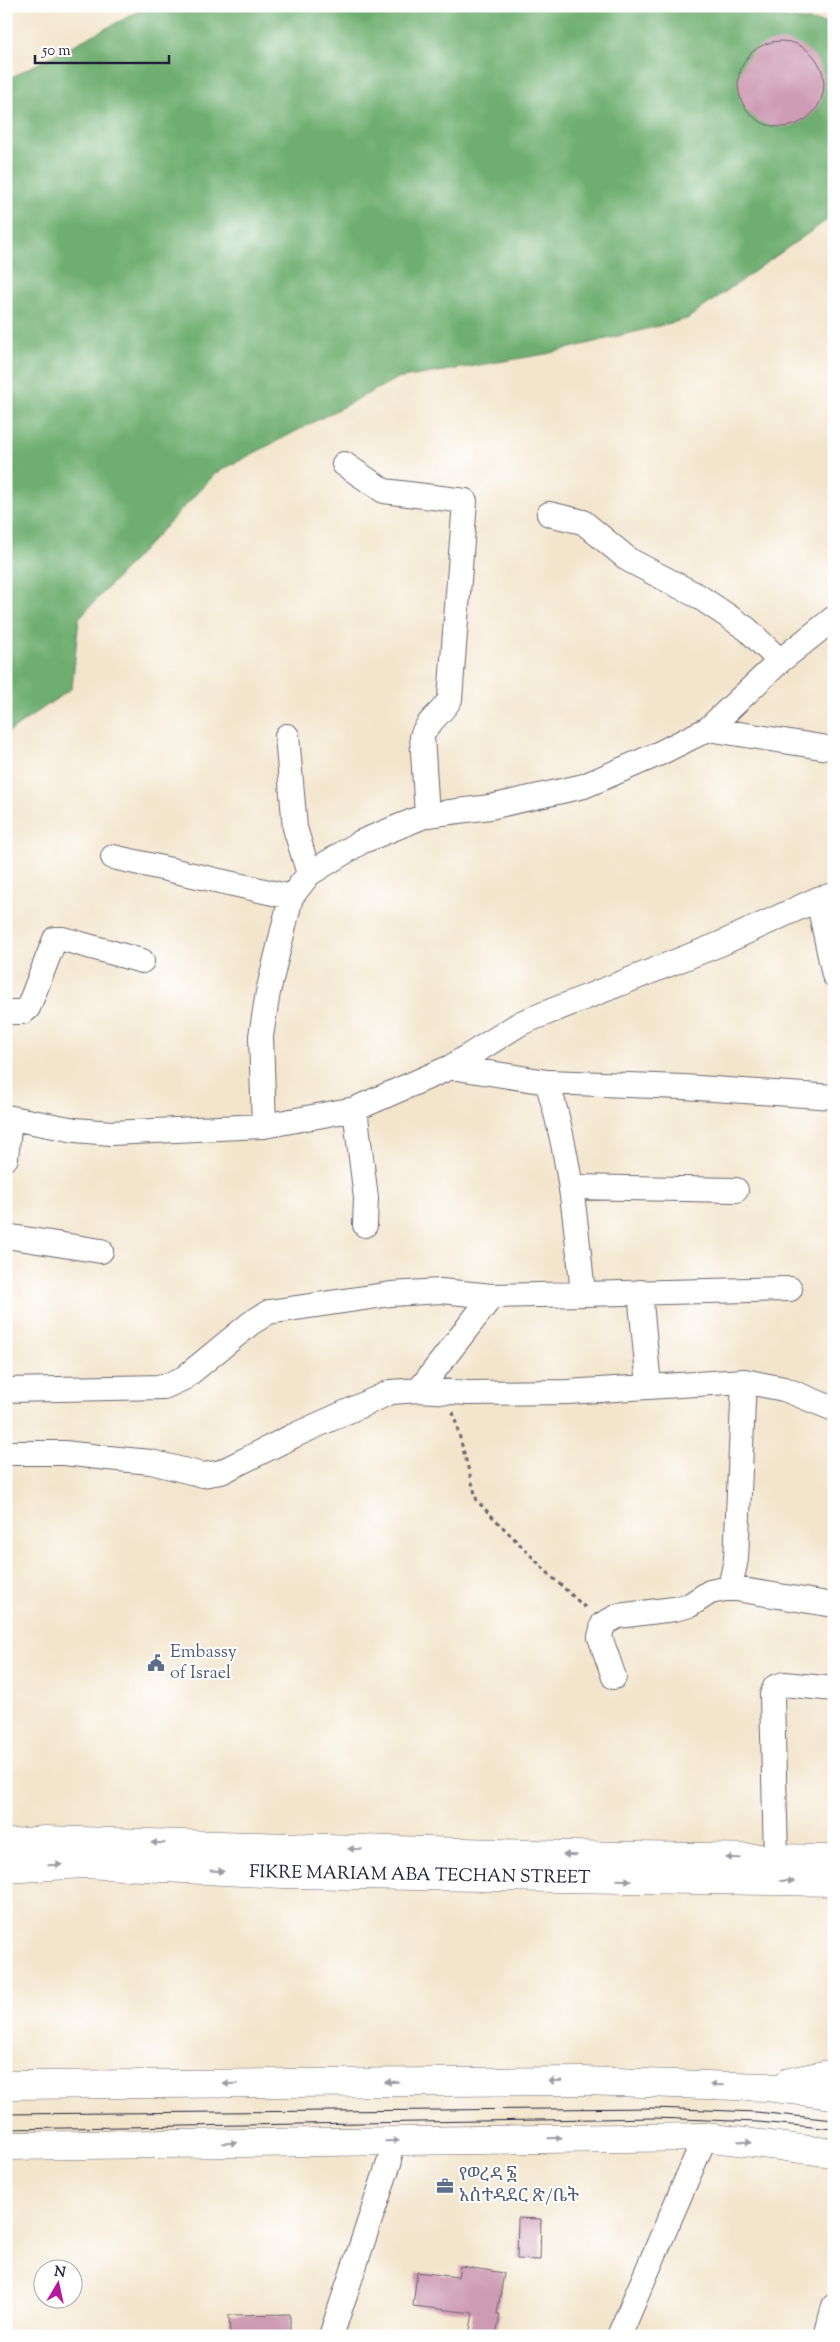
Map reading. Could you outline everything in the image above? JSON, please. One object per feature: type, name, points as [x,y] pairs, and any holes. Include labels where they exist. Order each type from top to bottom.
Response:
[{"type":"main road","name":"FIKRE MARIAM ABA TECHAN STREET","points":[[6,1844],[45,1840],[385,1863],[834,1882]]},
{"type":"main road","name":"FIKRE MARIAM ABA TECHAN STREET","points":[[6,1869],[83,1864],[283,1874],[385,1863],[776,1858],[834,1859]]},
{"type":"main road","points":[[766,2086],[834,2073]]},
{"type":"main road","points":[[6,2085],[583,2081],[766,2086],[834,2095]]},
{"type":"main road","points":[[6,2146],[692,2137],[834,2153]]},
{"type":"main road","points":[[6,2164],[390,2160],[628,2155],[651,2151],[692,2137]]},
{"type":"street","points":[[344,464],[384,491],[465,501],[450,699],[444,710],[425,727],[422,736],[427,814]]},
{"type":"street","points":[[550,514],[583,522],[629,560],[698,596],[747,629],[780,661]]},
{"type":"street","points":[[264,1126],[261,1036],[280,938],[291,897],[309,874],[361,842],[427,814],[490,807],[584,786],[708,729],[780,661],[834,618]]},
{"type":"street","points":[[708,729],[834,748]]},
{"type":"street","points":[[287,736],[295,828],[309,874]]},
{"type":"street","points":[[114,857],[291,897]]},
{"type":"street","points":[[6,1158],[8,1117],[75,1130],[110,1132],[264,1126],[356,1109],[451,1067],[521,1023],[720,944],[826,897],[834,975]]},
{"type":"street","points":[[6,1012],[23,1012],[28,1008],[55,939],[64,939],[142,961]]},
{"type":"street","points":[[451,1067],[547,1082],[683,1087],[834,1097]]},
{"type":"street","points":[[547,1082],[556,1108],[572,1187],[583,1294]]},
{"type":"street","points":[[356,1109],[366,1198],[365,1225]]},
{"type":"street","points":[[572,1187],[736,1190]]},
{"type":"street","points":[[6,1236],[101,1251]]},
{"type":"street","points":[[6,1390],[164,1387],[184,1378],[251,1323],[269,1312],[391,1294],[441,1291],[492,1296],[790,1289]]},
{"type":"street","points":[[640,1292],[649,1386]]},
{"type":"street","points":[[419,1390],[492,1296]]},
{"type":"street","points":[[730,1588],[736,1559],[744,1381]]},
{"type":"street","points":[[6,1453],[64,1453],[150,1462],[203,1475],[212,1474],[221,1472],[293,1436],[391,1392],[419,1390],[448,1392],[567,1392],[744,1381],[784,1389],[834,1409]]},
{"type":"street","points":[[614,1677],[600,1637],[603,1624],[618,1616],[674,1609],[690,1605],[710,1592],[730,1588],[834,1605]]},
{"type":"street","points":[[776,1858],[772,1695],[775,1687],[784,1684],[834,1689]]},
{"type":"street","points":[[619,2336],[692,2137]]},
{"type":"street","points":[[331,2336],[390,2160]]},
{"type":"street","points":[[826,2336],[834,2306]]},
{"type":"path","points":[[448,1392],[476,1501],[553,1578],[603,1624]]},
{"type":"green space","points":[[149,6],[771,6],[772,16],[834,24],[834,215],[687,319],[546,354],[396,379],[216,473],[79,618],[72,688],[6,734],[6,80]]},
{"type":"building","points":[[781,41],[797,44],[805,48],[817,60],[821,68],[824,84],[821,100],[817,108],[805,120],[797,124],[781,127],[765,124],[757,120],[745,108],[741,100],[738,84],[741,68],[745,60],[757,48],[765,44]]},
{"type":"building","points":[[518,2218],[541,2219],[540,2260],[517,2259]]},
{"type":"building","points":[[460,2266],[504,2273],[497,2314],[500,2314],[496,2336],[469,2336],[473,2313],[413,2306],[417,2272],[458,2277]]},
{"type":"building","points":[[290,2314],[290,2336],[230,2336],[229,2315]]},
{"type":"tram line","points":[[6,2114],[655,2108],[756,2112],[834,2120]]},
{"type":"tram line","points":[[6,2129],[656,2118],[758,2122],[834,2129]]},
{"type":"place","name":"Embassy of Israel","points":[[156,1663]]},
{"type":"place","name":"የወረዳ ፮ አስተዳደር ጽ/ቤት","points":[[445,2186]]}]
